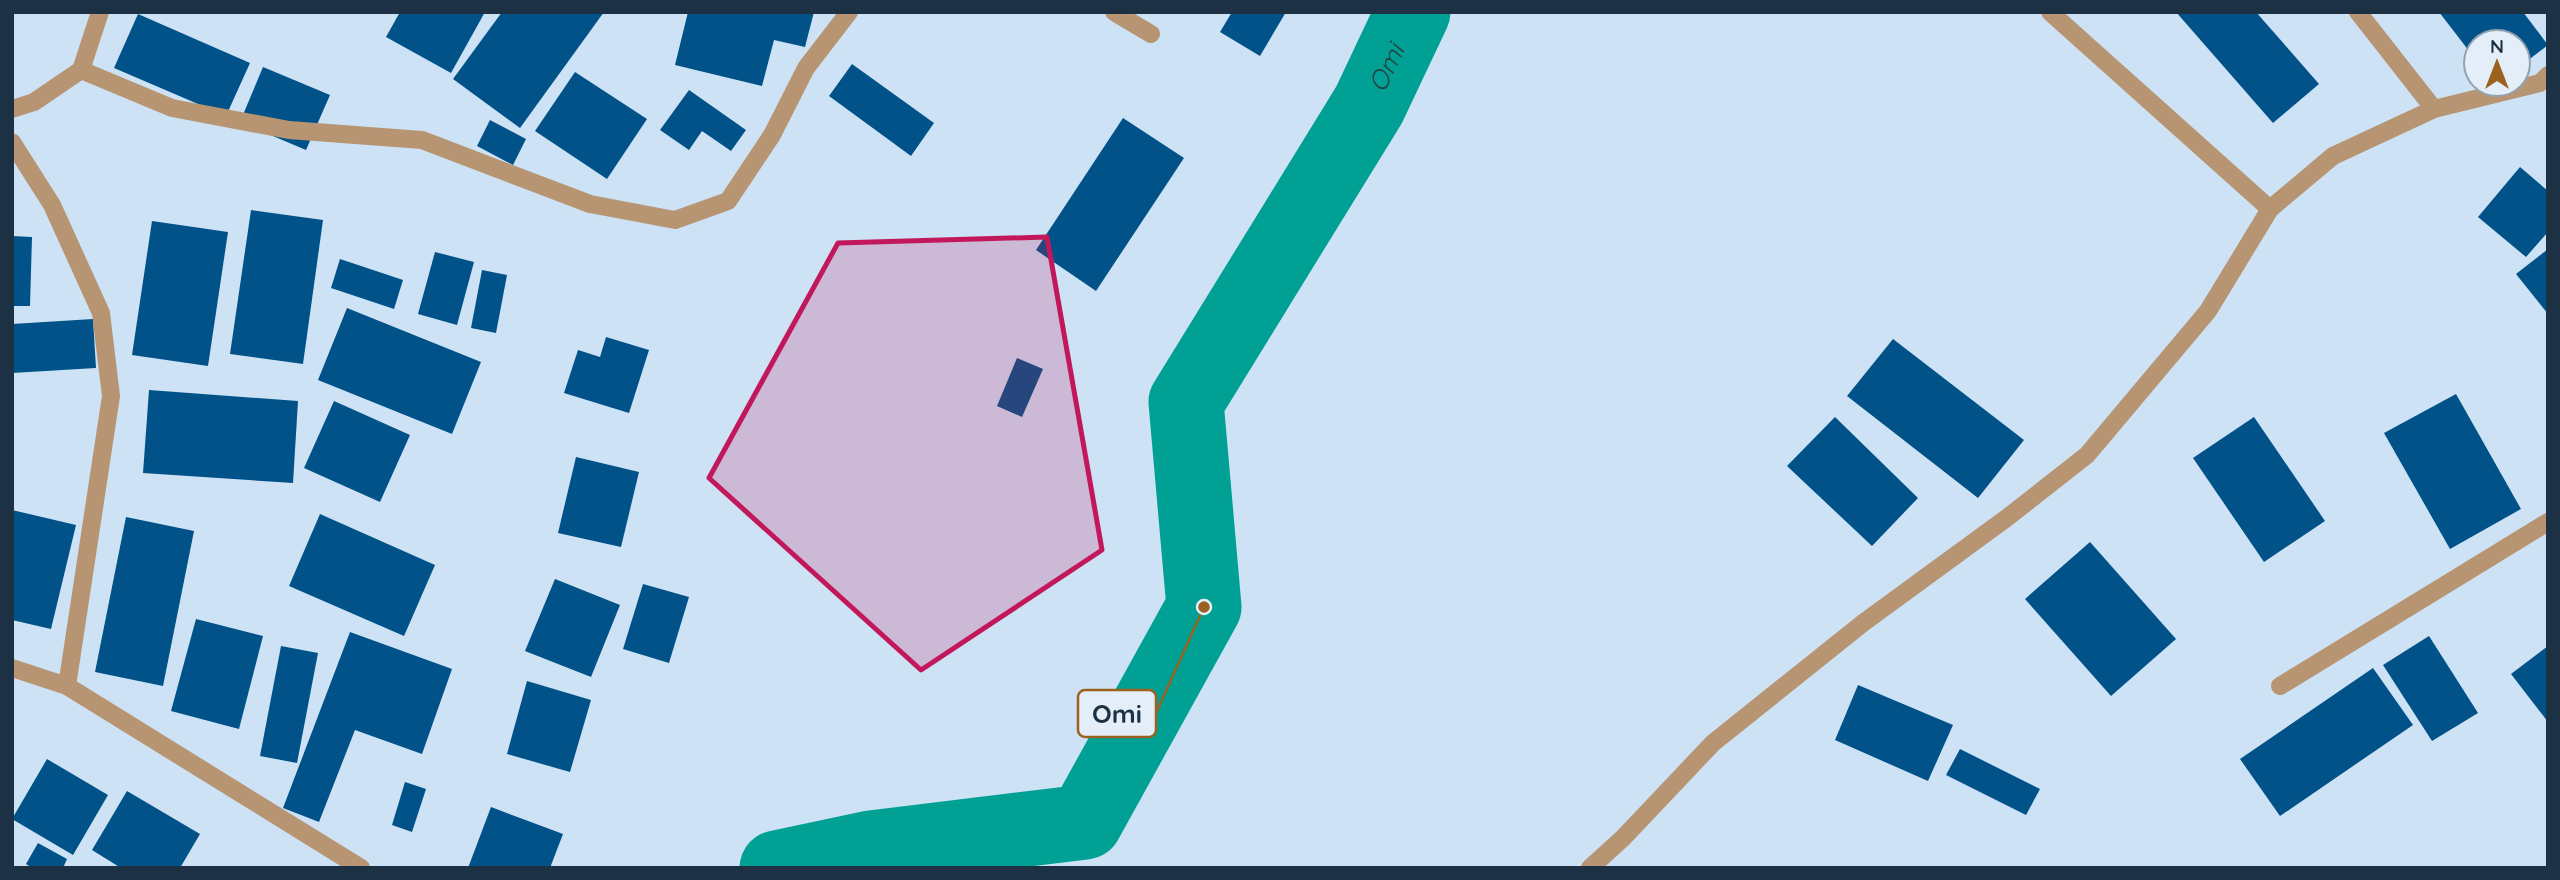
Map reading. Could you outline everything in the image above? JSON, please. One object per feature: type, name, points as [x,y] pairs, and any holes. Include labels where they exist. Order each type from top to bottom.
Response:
[{"type":"street","points":[[12,108],[34,102],[81,70],[100,12]]},
{"type":"street","points":[[81,70],[172,108],[289,130],[422,140],[590,204],[675,220],[728,201],[772,135],[806,68],[849,12]]},
{"type":"street","points":[[1114,12],[1152,34]]},
{"type":"street","points":[[2050,12],[2270,209]]},
{"type":"street","points":[[2358,12],[2434,109]]},
{"type":"street","points":[[1590,868],[1623,838],[1713,743],[1863,623],[2008,517],[2087,455],[2208,311],[2270,209],[2333,156],[2434,109],[2545,85]]},
{"type":"street","points":[[12,142],[52,205],[101,313],[111,396],[67,685]]},
{"type":"street","points":[[2280,686],[2548,522]]},
{"type":"street","points":[[12,668],[67,685],[361,868]]},
{"type":"highlighted area","points":[[1047,237],[1102,550],[921,670],[709,478],[838,243]]},
{"type":"building","points":[[400,12],[485,12],[451,73],[386,37]]},
{"type":"building","points":[[502,12],[604,12],[520,128],[453,79]]},
{"type":"building","points":[[688,12],[814,12],[805,47],[774,40],[762,86],[675,65]]},
{"type":"building","points":[[1232,12],[1286,12],[1260,56],[1220,32]]},
{"type":"building","points":[[2176,12],[2256,12],[2319,84],[2273,123]]},
{"type":"building","points":[[2439,12],[2523,12],[2548,45],[2532,57],[2532,28],[2462,28],[2462,42]]},
{"type":"building","points":[[138,14],[250,63],[226,116],[114,68]]},
{"type":"building","points":[[852,64],[934,123],[911,156],[829,96]]},
{"type":"building","points":[[263,67],[330,95],[306,150],[240,122]]},
{"type":"building","points":[[575,72],[647,119],[607,179],[535,131]]},
{"type":"building","points":[[689,90],[746,130],[731,151],[702,131],[689,150],[660,130]]},
{"type":"building","points":[[1123,118],[1184,158],[1096,291],[1036,250]]},
{"type":"building","points":[[490,120],[526,139],[513,165],[477,146]]},
{"type":"building","points":[[2520,167],[2548,191],[2548,232],[2526,257],[2478,217]]},
{"type":"building","points":[[251,210],[323,220],[303,364],[230,354]]},
{"type":"building","points":[[152,221],[228,232],[208,366],[132,355]]},
{"type":"building","points":[[12,236],[32,237],[30,306],[12,306]]},
{"type":"building","points":[[2548,249],[2548,314],[2516,274]]},
{"type":"building","points":[[435,252],[474,262],[457,325],[418,314]]},
{"type":"building","points":[[340,259],[403,280],[394,309],[331,288]]},
{"type":"building","points":[[482,270],[507,275],[496,333],[471,328]]},
{"type":"building","points":[[347,308],[481,362],[452,434],[318,380]]},
{"type":"building","points":[[93,319],[96,368],[12,373],[12,324]]},
{"type":"building","points":[[606,337],[649,350],[629,413],[564,393],[578,350],[600,357]]},
{"type":"building","points":[[1893,339],[2024,440],[1978,498],[1847,396]]},
{"type":"building","points":[[1017,358],[1043,369],[1022,417],[997,406]]},
{"type":"building","points":[[149,390],[298,401],[293,483],[143,473]]},
{"type":"building","points":[[2456,394],[2521,509],[2450,549],[2384,433]]},
{"type":"building","points":[[334,401],[410,435],[380,502],[304,468]]},
{"type":"building","points":[[1835,417],[1918,498],[1872,546],[1787,466]]},
{"type":"building","points":[[2254,417],[2325,521],[2264,562],[2193,458]]},
{"type":"building","points":[[576,457],[639,472],[621,547],[558,533]]},
{"type":"building","points":[[12,510],[76,525],[51,629],[12,620]]},
{"type":"building","points":[[320,514],[435,565],[404,636],[289,586]]},
{"type":"building","points":[[126,517],[194,531],[163,686],[95,672]]},
{"type":"building","points":[[2090,542],[2176,639],[2111,696],[2025,599]]},
{"type":"building","points":[[555,579],[620,605],[591,677],[525,651]]},
{"type":"building","points":[[643,584],[689,597],[669,663],[623,649]]},
{"type":"building","points":[[196,619],[263,636],[239,729],[171,711]]},
{"type":"building","points":[[350,632],[452,669],[422,754],[355,730],[319,822],[283,808]]},
{"type":"building","points":[[2429,636],[2478,713],[2432,741],[2383,665]]},
{"type":"building","points":[[281,646],[318,653],[297,763],[260,756]]},
{"type":"building","points":[[2548,646],[2548,722],[2511,674]]},
{"type":"building","points":[[2373,668],[2413,725],[2280,816],[2240,759]]},
{"type":"building","points":[[527,681],[591,700],[570,772],[507,754]]},
{"type":"building","points":[[1858,685],[1953,725],[1928,781],[1835,740]]},
{"type":"building","points":[[1960,749],[2040,789],[2026,815],[1946,775]]},
{"type":"building","points":[[47,759],[108,795],[73,855],[12,819]]},
{"type":"building","points":[[405,782],[426,789],[412,832],[392,825]]},
{"type":"building","points":[[127,791],[200,834],[180,868],[121,868],[92,850]]},
{"type":"building","points":[[491,807],[563,834],[550,868],[468,868]]},
{"type":"building","points":[[38,843],[67,859],[63,868],[32,868],[26,864]]},
{"type":"waterway","name":"Omi","points":[[777,868],[871,848],[1085,822],[1204,607],[1186,402],[1369,105],[1413,12]]},
{"type":"place","name":"Omi","points":[[1204,607]]}]
